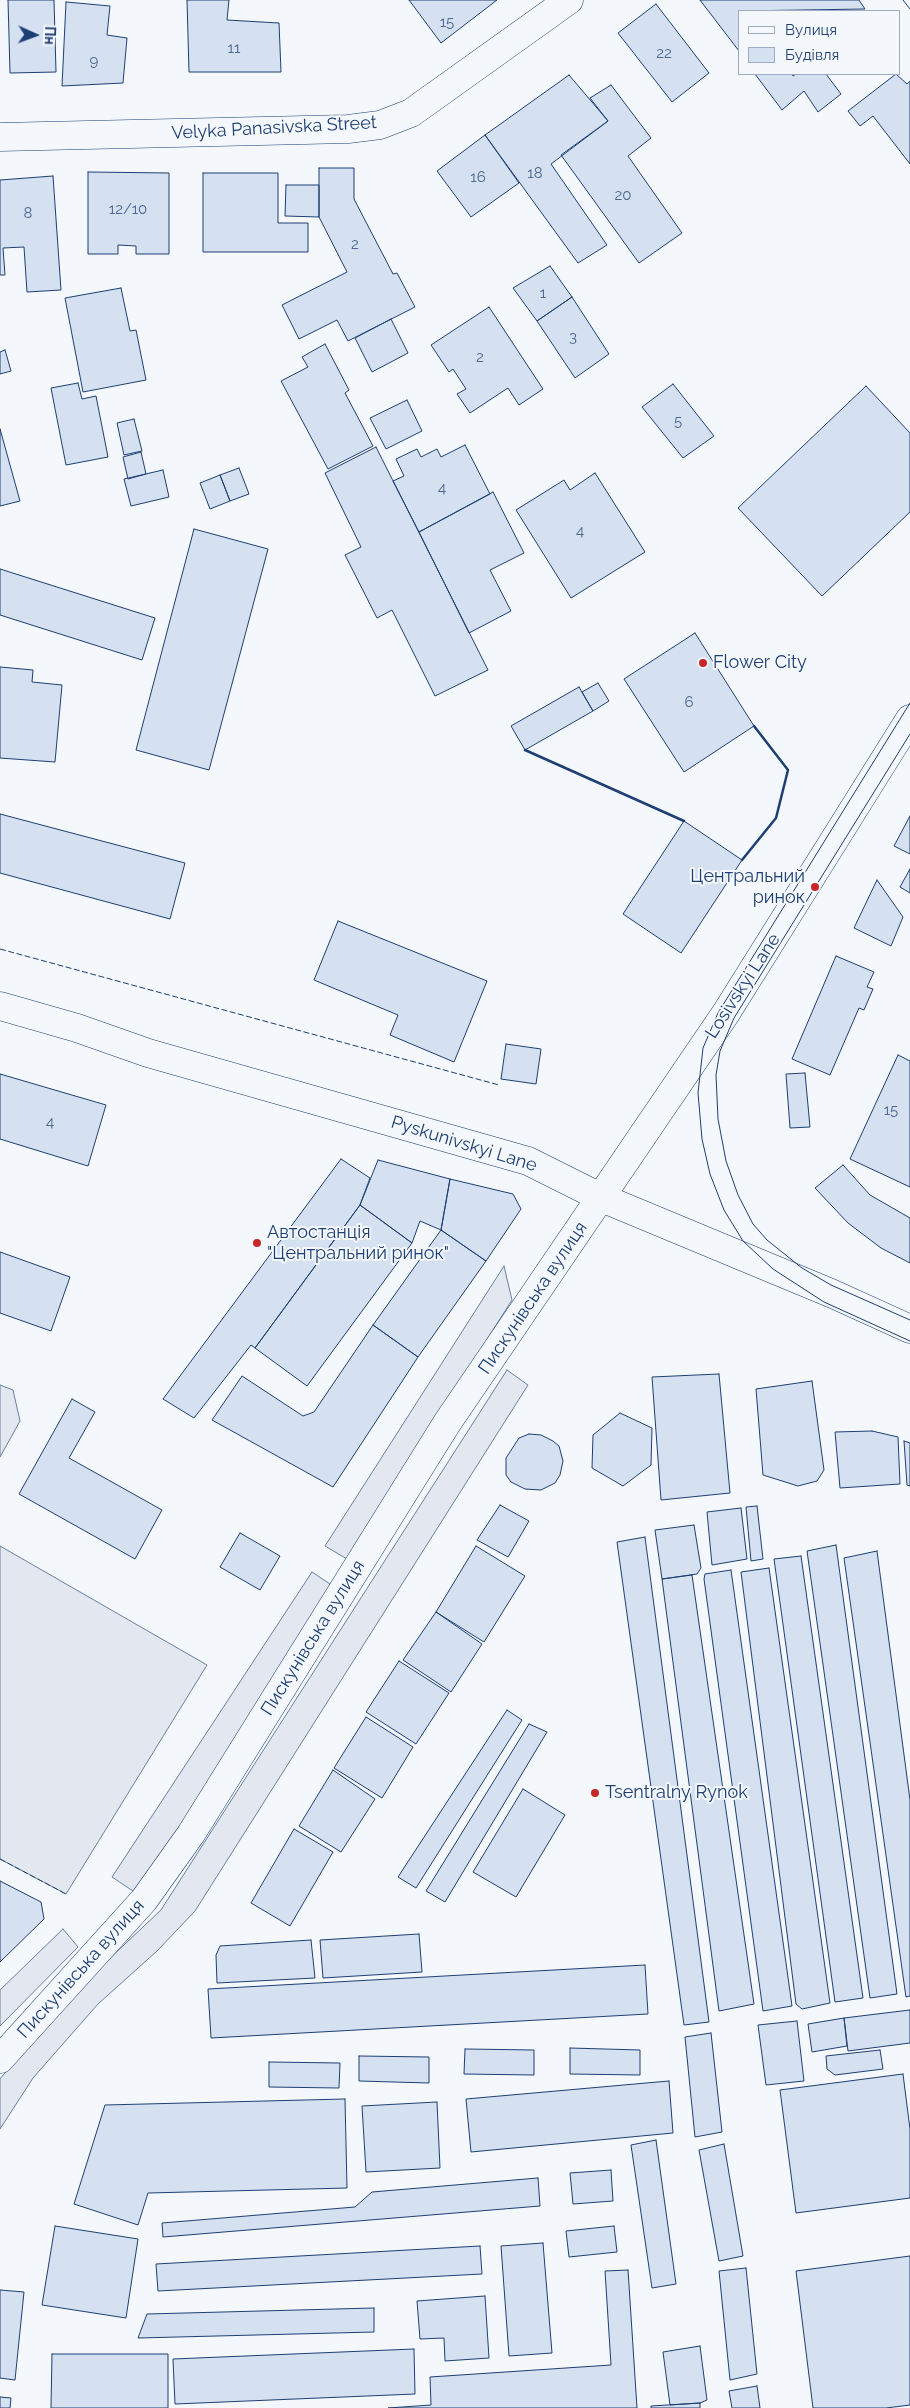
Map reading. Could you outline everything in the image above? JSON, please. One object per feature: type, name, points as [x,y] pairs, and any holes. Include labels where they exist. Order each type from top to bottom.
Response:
[{"type":"street","name":"Velyka Panasivska Street","points":[[0,137],[348,129],[380,125],[411,112],[570,0]]},
{"type":"street","name":"Losivskyi Lane","points":[[602,1198],[726,1013],[910,719]]},
{"type":"street","name":"Pyskunivskyi Lane","points":[[0,1006],[76,1028],[148,1053],[528,1161],[602,1198],[833,1294],[910,1329]]},
{"type":"street","name":"Пискунівська вулиця","points":[[0,2059],[144,1900],[191,1834],[447,1423],[602,1198]]},
{"type":"shaded area","points":[[504,1266],[512,1300],[347,1559],[325,1546]]},
{"type":"shaded area","points":[[507,1370],[528,1385],[195,1911],[157,1951],[98,2004],[33,2078],[0,2129],[0,2079],[53,2012],[161,1910]]},
{"type":"shaded area","points":[[0,1385],[13,1390],[20,1421],[0,1457]]},
{"type":"shaded area","points":[[0,1546],[207,1665],[66,1894],[0,1859]]},
{"type":"shaded area","points":[[312,1572],[336,1588],[136,1893],[112,1877]]},
{"type":"shaded area","points":[[63,1929],[78,1947],[0,2026],[0,1990]]},
{"type":"building","points":[[8,0],[54,0],[56,72],[10,73]]},
{"type":"building","points":[[187,0],[229,0],[227,20],[279,23],[281,72],[189,72]]},
{"type":"building","points":[[409,0],[497,0],[441,43]]},
{"type":"building","points":[[700,0],[859,0],[865,9],[738,10],[738,50]]},
{"type":"building","points":[[66,2],[110,6],[107,35],[127,38],[123,83],[62,86]]},
{"type":"building","points":[[656,4],[709,73],[672,102],[618,33]]},
{"type":"building","points":[[569,75],[608,121],[551,164],[607,245],[578,263],[485,135]]},
{"type":"building","points":[[756,75],[827,75],[841,94],[818,112],[804,91],[782,110]]},
{"type":"building","points":[[895,75],[907,84],[910,81],[910,164],[873,116],[860,126],[848,111]]},
{"type":"building","points":[[611,85],[651,138],[628,156],[682,233],[639,263],[561,155],[608,121],[590,98]]},
{"type":"building","points":[[485,135],[519,183],[471,217],[437,171]]},
{"type":"building","points":[[319,168],[354,168],[354,199],[393,274],[397,273],[415,307],[348,341],[337,320],[299,339],[282,305],[347,272],[319,217]]},
{"type":"building","points":[[88,172],[169,173],[169,254],[136,254],[136,246],[118,245],[118,254],[88,254]]},
{"type":"building","points":[[203,173],[278,173],[278,223],[308,223],[308,252],[203,252]]},
{"type":"building","points":[[53,176],[61,290],[27,292],[24,247],[3,248],[5,275],[0,275],[0,180]]},
{"type":"building","points":[[286,185],[319,185],[319,217],[285,216]]},
{"type":"building","points":[[550,266],[572,297],[537,321],[513,288]]},
{"type":"building","points":[[121,288],[130,331],[136,330],[146,380],[83,392],[65,298]]},
{"type":"building","points":[[572,297],[609,354],[575,378],[537,321]]},
{"type":"building","points":[[489,307],[543,389],[519,405],[508,388],[470,413],[457,394],[466,389],[453,369],[449,372],[431,345]]},
{"type":"building","points":[[391,319],[408,353],[372,372],[355,338]]},
{"type":"building","points":[[325,344],[349,390],[345,393],[373,446],[328,469],[281,381],[308,367],[302,357]]},
{"type":"building","points":[[5,350],[11,371],[0,374],[0,352]]},
{"type":"building","points":[[78,383],[82,399],[96,396],[108,457],[66,465],[51,388]]},
{"type":"building","points":[[673,384],[714,436],[683,458],[642,407]]},
{"type":"building","points":[[866,386],[910,433],[910,512],[822,596],[738,508]]},
{"type":"building","points":[[407,400],[422,431],[386,449],[370,418]]},
{"type":"building","points":[[134,419],[142,451],[124,455],[117,423]]},
{"type":"building","points":[[0,429],[20,501],[0,506]]},
{"type":"building","points":[[465,445],[490,494],[419,532],[393,481],[404,476],[396,459],[417,449],[421,457],[437,449],[441,457]]},
{"type":"building","points":[[376,447],[488,670],[435,696],[392,610],[377,618],[345,555],[361,547],[325,473]]},
{"type":"building","points":[[141,452],[146,474],[128,479],[123,457]]},
{"type":"building","points":[[239,468],[249,494],[230,501],[220,475]]},
{"type":"building","points":[[163,470],[169,497],[131,506],[124,479]]},
{"type":"building","points":[[595,473],[645,552],[571,598],[516,510],[564,480],[570,490]]},
{"type":"building","points":[[220,475],[230,501],[210,509],[200,483]]},
{"type":"building","points":[[493,492],[524,553],[490,570],[511,611],[469,633],[419,532]]},
{"type":"building","points":[[194,529],[268,549],[209,770],[136,750]]},
{"type":"building","points":[[0,569],[155,618],[142,660],[0,615]]},
{"type":"building","points":[[695,633],[754,726],[684,772],[624,679]]},
{"type":"building","points":[[0,667],[33,670],[32,682],[62,685],[55,762],[0,758]]},
{"type":"building","points":[[598,683],[609,701],[593,711],[582,692]]},
{"type":"building","points":[[579,687],[593,711],[525,750],[511,726]]},
{"type":"building","points":[[0,814],[185,863],[170,919],[0,873]]},
{"type":"building","points":[[910,816],[910,854],[894,846]]},
{"type":"building","points":[[684,821],[742,860],[681,953],[623,914]]},
{"type":"building","points":[[910,869],[910,893],[900,887]]},
{"type":"building","points":[[877,880],[903,917],[891,946],[854,928]]},
{"type":"building","points":[[338,921],[487,981],[454,1062],[390,1035],[398,1015],[314,980]]},
{"type":"building","points":[[836,956],[874,972],[867,987],[873,989],[864,1010],[859,1008],[830,1075],[792,1059]]},
{"type":"building","points":[[506,1044],[541,1049],[536,1084],[501,1079]]},
{"type":"building","points":[[898,1055],[910,1061],[910,1187],[850,1159]]},
{"type":"building","points":[[805,1073],[810,1127],[790,1128],[786,1074]]},
{"type":"building","points":[[0,1074],[106,1105],[88,1166],[0,1139]]},
{"type":"building","points":[[341,1159],[370,1178],[360,1205],[255,1348],[251,1345],[194,1418],[163,1399]]},
{"type":"building","points":[[378,1160],[450,1179],[441,1230],[420,1221],[412,1243],[360,1205]]},
{"type":"building","points":[[843,1165],[870,1195],[910,1218],[910,1263],[881,1248],[848,1223],[815,1188]]},
{"type":"building","points":[[450,1179],[513,1194],[521,1209],[486,1261],[441,1230]]},
{"type":"building","points":[[360,1205],[412,1243],[307,1386],[255,1348]]},
{"type":"building","points":[[441,1230],[486,1261],[418,1357],[373,1325]]},
{"type":"building","points":[[0,1252],[70,1277],[51,1331],[0,1313]]},
{"type":"building","points":[[373,1325],[418,1357],[333,1487],[212,1420],[242,1376],[303,1416],[314,1412]]},
{"type":"building","points":[[719,1374],[730,1493],[661,1500],[652,1377]]},
{"type":"building","points":[[812,1381],[824,1470],[817,1481],[798,1486],[763,1475],[756,1389]]},
{"type":"building","points":[[72,1399],[95,1412],[69,1458],[162,1510],[135,1559],[19,1494]]},
{"type":"building","points":[[620,1413],[652,1428],[651,1465],[623,1486],[592,1468],[593,1435]]},
{"type":"building","points":[[872,1431],[898,1437],[900,1484],[840,1488],[835,1432]]},
{"type":"building","points":[[529,1434],[541,1435],[553,1441],[559,1446],[563,1461],[560,1475],[555,1483],[541,1490],[525,1489],[511,1482],[506,1475],[506,1458],[519,1438]]},
{"type":"building","points":[[904,1441],[910,1443],[910,1486],[907,1485]]},
{"type":"building","points":[[500,1505],[529,1521],[508,1557],[477,1540]]},
{"type":"building","points":[[757,1506],[763,1559],[751,1561],[746,1507]]},
{"type":"building","points":[[741,1508],[747,1559],[712,1565],[707,1512]]},
{"type":"building","points":[[694,1525],[701,1568],[697,1574],[662,1579],[655,1530]]},
{"type":"building","points":[[240,1533],[280,1556],[260,1590],[220,1567]]},
{"type":"building","points":[[645,1537],[709,2022],[684,2025],[617,1542]]},
{"type":"building","points":[[836,1545],[897,1994],[870,1998],[807,1551]]},
{"type":"building","points":[[476,1546],[525,1576],[484,1642],[436,1612]]},
{"type":"building","points":[[877,1551],[910,1800],[910,1996],[906,1997],[844,1558]]},
{"type":"building","points":[[801,1556],[863,1998],[835,2002],[774,1559]]},
{"type":"building","points":[[769,1568],[830,2003],[802,2009],[796,2004],[741,1572]]},
{"type":"building","points":[[731,1570],[792,2006],[763,2011],[704,1579],[705,1574]]},
{"type":"building","points":[[692,1575],[754,2004],[719,2011],[662,1579]]},
{"type":"building","points":[[436,1612],[482,1644],[451,1692],[403,1660]]},
{"type":"building","points":[[399,1661],[449,1693],[416,1744],[366,1712]]},
{"type":"building","points":[[507,1710],[522,1720],[416,1888],[398,1877]]},
{"type":"building","points":[[366,1717],[413,1747],[382,1798],[334,1768]]},
{"type":"building","points":[[529,1724],[547,1732],[445,1902],[426,1891]]},
{"type":"building","points":[[333,1770],[375,1799],[341,1852],[299,1826]]},
{"type":"building","points":[[523,1789],[565,1815],[516,1897],[473,1872]]},
{"type":"building","points":[[294,1829],[333,1852],[290,1926],[251,1903]]},
{"type":"building","points":[[0,1881],[41,1902],[44,1919],[0,1962]]},
{"type":"building","points":[[419,1934],[422,1972],[323,1978],[320,1940]]},
{"type":"building","points":[[311,1940],[315,1978],[217,1983],[216,1955],[220,1946]]},
{"type":"building","points":[[645,1965],[648,2014],[211,2038],[208,1989]]},
{"type":"building","points":[[910,2010],[910,2043],[848,2051],[844,2018]]},
{"type":"building","points":[[844,2018],[847,2046],[812,2052],[808,2024]]},
{"type":"building","points":[[797,2021],[804,2081],[766,2085],[758,2025]]},
{"type":"building","points":[[711,2033],[722,2132],[695,2137],[685,2037]]},
{"type":"building","points":[[570,2048],[640,2050],[640,2075],[570,2074]]},
{"type":"building","points":[[465,2049],[534,2050],[534,2075],[464,2074]]},
{"type":"building","points":[[880,2050],[883,2069],[835,2075],[827,2069],[826,2056]]},
{"type":"building","points":[[359,2056],[429,2057],[429,2083],[359,2081]]},
{"type":"building","points":[[269,2062],[340,2063],[339,2088],[269,2087]]},
{"type":"building","points":[[903,2074],[910,2129],[910,2198],[796,2213],[780,2090]]},
{"type":"building","points":[[669,2081],[673,2133],[471,2152],[466,2099]]},
{"type":"building","points":[[345,2099],[347,2188],[148,2193],[138,2225],[74,2204],[105,2105]]},
{"type":"building","points":[[437,2102],[440,2168],[366,2172],[362,2106]]},
{"type":"building","points":[[656,2140],[676,2284],[652,2288],[631,2145]]},
{"type":"building","points":[[724,2144],[743,2256],[719,2261],[699,2150]]},
{"type":"building","points":[[611,2170],[613,2201],[573,2204],[570,2173]]},
{"type":"building","points":[[538,2178],[540,2206],[163,2237],[162,2223],[355,2207],[372,2192]]},
{"type":"building","points":[[55,2226],[138,2239],[126,2318],[42,2305]]},
{"type":"building","points":[[614,2226],[617,2252],[569,2257],[566,2231]]},
{"type":"building","points":[[543,2243],[552,2353],[509,2356],[501,2246]]},
{"type":"building","points":[[480,2246],[482,2274],[158,2291],[156,2264]]},
{"type":"building","points":[[910,2256],[910,2405],[886,2408],[813,2408],[796,2271]]},
{"type":"building","points":[[746,2268],[757,2374],[730,2380],[719,2271]]},
{"type":"building","points":[[628,2270],[637,2408],[388,2408],[431,2405],[430,2377],[611,2365],[605,2271]]},
{"type":"building","points":[[0,2290],[24,2292],[15,2380],[0,2378]]},
{"type":"building","points":[[485,2296],[489,2358],[445,2361],[444,2338],[420,2339],[417,2301]]},
{"type":"building","points":[[374,2308],[374,2332],[138,2338],[147,2314]]},
{"type":"building","points":[[700,2346],[707,2400],[700,2403],[670,2405],[663,2352]]},
{"type":"building","points":[[414,2349],[415,2394],[175,2404],[173,2359]]},
{"type":"building","points":[[52,2354],[168,2354],[168,2408],[51,2408]]},
{"type":"building","points":[[757,2386],[760,2408],[732,2408],[729,2391]]},
{"type":"building","points":[[0,2397],[11,2398],[10,2408],[0,2408]]},
{"type":"building","points":[[700,2403],[700,2408],[651,2408],[651,2406]]},
{"type":"tram line","points":[[903,0],[910,9]]},
{"type":"tram line","points":[[910,703],[718,1013],[703,1048],[698,1093],[702,1139],[710,1174],[724,1210],[743,1241],[773,1269],[824,1302],[910,1341]]},
{"type":"tram line","points":[[910,734],[734,1018],[720,1051],[716,1075],[718,1119],[726,1161],[738,1195],[753,1224],[767,1240],[802,1268],[831,1285],[910,1320]]},
{"type":"fence","points":[[0,949],[499,1085]]},
{"type":"fence","points":[[0,1859],[66,1894]]},
{"type":"wall","points":[[742,860],[776,818],[788,770],[754,726]]},
{"type":"wall","points":[[525,750],[684,821]]},
{"type":"place","name":"Flower City","points":[[703,663]]},
{"type":"place","name":"Центральний ринок","points":[[815,887]]},
{"type":"place","name":"Автостанція \"Центральний ринок\"","points":[[257,1243]]},
{"type":"place","name":"Tsentralny Rynok","points":[[595,1793]]}]
